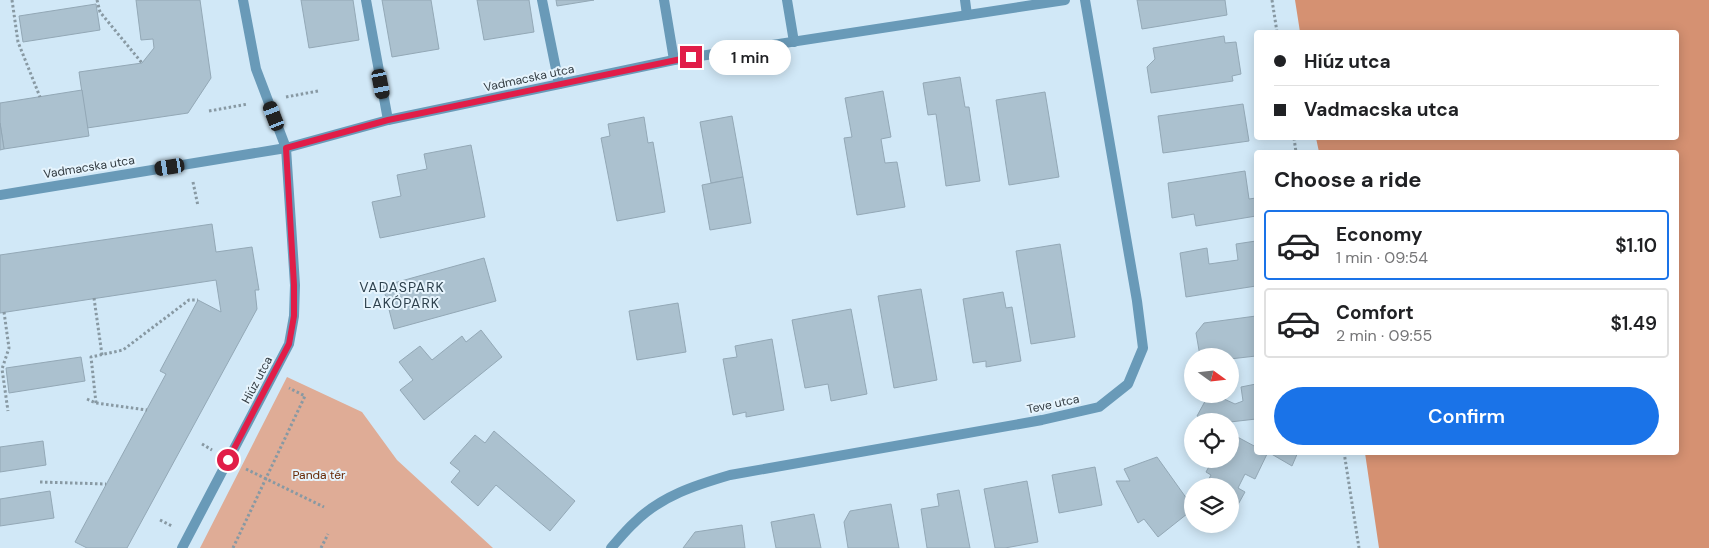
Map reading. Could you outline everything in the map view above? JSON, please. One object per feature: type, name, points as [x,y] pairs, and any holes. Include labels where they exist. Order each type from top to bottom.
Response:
[{"type":"street","name":"Hiúz utca","points":[[182,548],[289,344],[294,316],[286,148],[256,69],[244,0]]},
{"type":"street","points":[[366,0],[388,120]]},
{"type":"street","points":[[542,0],[559,84]]},
{"type":"street","points":[[664,0],[674,60]]},
{"type":"street","points":[[787,0],[794,42]]},
{"type":"street","points":[[965,0],[967,15]]},
{"type":"street","name":"Vadmacska utca","points":[[0,194],[286,148],[388,120],[674,60],[1065,0]]},
{"type":"street","name":"Teve utca","points":[[611,548],[636,521],[663,501],[694,486],[730,474],[1042,420],[1099,407],[1128,384],[1143,348],[1137,301],[1085,0]]},
{"type":"path","points":[[12,0],[18,42],[40,97]]},
{"type":"path","points":[[97,0],[100,12],[142,63]]},
{"type":"path","points":[[1272,0],[1277,30]]},
{"type":"path","points":[[94,298],[102,355]]},
{"type":"path","points":[[96,402],[91,357],[123,350],[189,300],[198,300]]},
{"type":"path","points":[[4,312],[9,348],[2,369],[8,411]]},
{"type":"path","points":[[233,548],[305,396],[272,379]]},
{"type":"path","points":[[87,399],[147,410]]},
{"type":"path","points":[[202,444],[228,460],[324,507]]},
{"type":"path","points":[[1344,455],[1359,548]]},
{"type":"path","points":[[40,482],[106,484]]},
{"type":"path","points":[[321,548],[328,534]]},
{"type":"green space","name":"Panda tér","points":[[287,377],[362,412],[397,460],[493,548],[200,548]]},
{"type":"shaded area","points":[[1295,0],[1709,0],[1709,548],[1379,548],[1365,455],[1679,455],[1679,150],[1319,150],[1316,140],[1679,140],[1679,30],[1300,30]]},
{"type":"building","points":[[136,0],[200,0],[211,78],[188,113],[87,128],[79,72],[142,63],[154,48],[153,39],[141,40]]},
{"type":"building","points":[[301,0],[353,0],[359,40],[309,48]]},
{"type":"building","points":[[382,0],[431,0],[439,49],[392,57]]},
{"type":"building","points":[[477,0],[529,0],[534,32],[484,40]]},
{"type":"building","points":[[556,0],[594,0],[557,6]]},
{"type":"building","points":[[1137,0],[1225,0],[1227,15],[1142,29]]},
{"type":"building","points":[[96,4],[100,30],[23,42],[19,16]]},
{"type":"building","points":[[1224,36],[1225,43],[1236,42],[1241,74],[1232,76],[1233,81],[1151,93],[1147,67],[1155,59],[1153,48]]},
{"type":"building","points":[[960,77],[965,107],[969,107],[980,181],[946,186],[936,114],[928,115],[923,83]]},
{"type":"building","points":[[82,90],[89,136],[4,149],[0,123],[0,103]]},
{"type":"building","points":[[883,91],[891,137],[881,139],[885,163],[897,162],[905,207],[857,215],[844,138],[852,137],[845,98]]},
{"type":"building","points":[[1045,92],[1059,177],[1009,185],[996,100]]},
{"type":"building","points":[[1243,104],[1249,141],[1163,153],[1158,116]]},
{"type":"building","points":[[732,116],[743,177],[711,183],[700,122]]},
{"type":"building","points":[[644,117],[648,143],[653,142],[665,212],[617,221],[601,138],[610,136],[608,124]]},
{"type":"building","points":[[0,123],[4,149],[0,150]]},
{"type":"building","points":[[471,145],[485,217],[380,238],[372,202],[401,196],[397,175],[427,169],[424,154]]},
{"type":"building","points":[[1245,171],[1249,199],[1254,198],[1254,216],[1196,226],[1194,214],[1172,218],[1168,183]]},
{"type":"building","points":[[743,177],[751,223],[710,230],[702,185]]},
{"type":"building","points":[[212,224],[216,252],[252,247],[259,290],[255,290],[257,309],[127,548],[87,548],[75,542],[166,374],[160,371],[198,300],[221,312],[216,280],[0,313],[0,255]]},
{"type":"building","points":[[1254,241],[1254,286],[1186,297],[1180,253],[1207,248],[1209,264],[1238,260],[1236,244]]},
{"type":"building","points":[[1060,244],[1075,337],[1031,344],[1016,251]]},
{"type":"building","points":[[484,258],[496,301],[394,329],[383,286]]},
{"type":"building","points":[[921,289],[937,380],[894,388],[878,296]]},
{"type":"building","points":[[1003,292],[1006,308],[1012,307],[1021,361],[986,367],[986,361],[973,363],[963,299]]},
{"type":"building","points":[[678,303],[686,352],[637,360],[629,311]]},
{"type":"building","points":[[851,309],[867,394],[831,401],[828,384],[805,388],[792,320]]},
{"type":"building","points":[[1254,316],[1254,356],[1239,358],[1239,348],[1199,348],[1196,333],[1204,323]]},
{"type":"building","points":[[481,330],[502,357],[424,420],[400,390],[413,380],[399,362],[420,346],[432,360],[462,336],[466,342]]},
{"type":"building","points":[[772,339],[784,410],[746,417],[746,412],[733,415],[723,359],[737,357],[735,346]]},
{"type":"building","points":[[81,357],[85,381],[9,393],[6,368]]},
{"type":"building","points":[[1254,384],[1254,419],[1239,421],[1239,413],[1199,413],[1204,403],[1235,404],[1243,401],[1241,387]]},
{"type":"building","points":[[494,431],[575,501],[550,531],[496,485],[478,506],[451,482],[460,471],[450,463],[475,435],[485,443]]},
{"type":"building","points":[[1239,438],[1254,446],[1254,455],[1267,455],[1255,479],[1245,474],[1239,486],[1239,478],[1209,478],[1211,475],[1206,472],[1208,468],[1239,468]]},
{"type":"building","points":[[43,441],[46,465],[0,472],[0,447]]},
{"type":"building","points":[[1273,455],[1297,455],[1292,466]]},
{"type":"building","points":[[1157,457],[1184,495],[1184,516],[1158,537],[1144,519],[1138,523],[1116,481],[1130,481],[1124,469]]},
{"type":"building","points":[[1095,467],[1102,505],[1059,513],[1052,475]]},
{"type":"building","points":[[1027,481],[1038,542],[995,548],[984,489]]},
{"type":"building","points":[[1239,489],[1245,492],[1239,503]]},
{"type":"building","points":[[959,490],[970,548],[927,548],[921,509],[939,506],[937,494]]},
{"type":"building","points":[[50,491],[54,518],[0,526],[0,499]]},
{"type":"building","points":[[891,504],[899,548],[848,548],[844,522],[850,511]]},
{"type":"building","points":[[814,514],[821,548],[776,548],[771,522]]},
{"type":"building","points":[[742,525],[745,548],[683,548],[695,532]]},
{"type":"district","name":"VADASPARK LAKÓPARK","points":[[402,296]]},
{"type":"route","points":[[228,460],[289,344],[294,316],[294,285],[286,148],[388,120],[691,57]]}]
